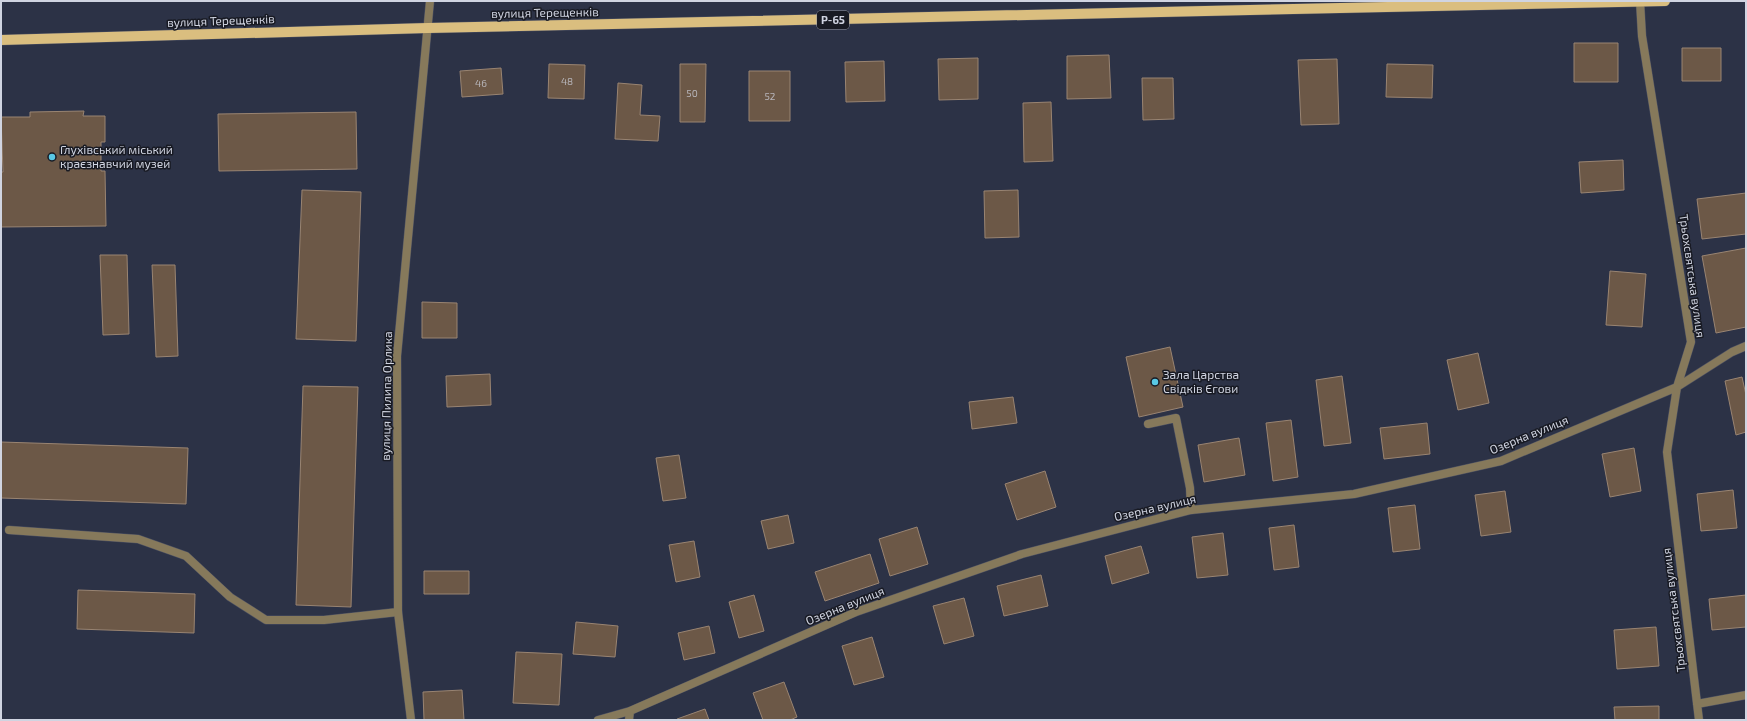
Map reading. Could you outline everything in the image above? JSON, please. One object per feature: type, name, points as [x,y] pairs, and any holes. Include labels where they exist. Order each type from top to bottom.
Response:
[{"type":"main road","name":"вулиця Терещенків","points":[[1,40],[428,28],[1665,1]]},
{"type":"street","name":"вулиця Пилипа Орлика","points":[[411,720],[398,612],[397,356],[430,1]]},
{"type":"street","name":"Трьохсвятська вулиця","points":[[1640,1],[1642,36],[1691,342],[1677,387],[1667,452],[1699,720]]},
{"type":"street","name":"Озерна вулиця","points":[[598,720],[630,711],[870,607],[1022,554],[1191,510],[1354,494],[1501,461],[1677,387],[1732,352],[1746,346]]},
{"type":"street","points":[[1148,424],[1176,418],[1190,488],[1191,510]]},
{"type":"street","points":[[9,530],[138,539],[186,556],[230,597],[266,620],[324,620],[398,612]]},
{"type":"street","points":[[1697,704],[1746,695]]},
{"type":"street","points":[[629,720],[630,711]]},
{"type":"building","points":[[1574,43],[1618,43],[1618,82],[1574,82]]},
{"type":"building","points":[[1682,48],[1721,48],[1721,81],[1682,81]]},
{"type":"building","points":[[1109,55],[1111,98],[1067,99],[1067,56]]},
{"type":"building","points":[[978,58],[978,99],[939,100],[938,59]]},
{"type":"building","points":[[1337,59],[1339,124],[1301,125],[1298,60]]},
{"type":"building","points":[[884,61],[885,101],[846,102],[845,62]]},
{"type":"building","points":[[549,64],[585,65],[584,99],[548,98]]},
{"type":"building","points":[[680,64],[706,64],[705,122],[680,122]]},
{"type":"building","points":[[1387,64],[1433,65],[1432,98],[1386,97]]},
{"type":"building","points":[[501,68],[503,94],[462,97],[460,71]]},
{"type":"building","points":[[749,71],[790,71],[790,121],[749,121]]},
{"type":"building","points":[[1142,78],[1173,78],[1174,119],[1143,120]]},
{"type":"building","points":[[618,83],[642,85],[640,115],[660,116],[658,141],[615,139]]},
{"type":"building","points":[[1051,102],[1053,161],[1024,162],[1023,103]]},
{"type":"building","name":"Глухівський міський краєзнавчий музей","points":[[84,111],[83,116],[105,116],[105,142],[101,142],[101,171],[105,171],[106,226],[1,227],[1,172],[3,172],[1,117],[30,117],[30,112]]},
{"type":"building","points":[[356,112],[357,169],[219,171],[218,114]]},
{"type":"building","points":[[1623,160],[1624,190],[1581,193],[1579,162]]},
{"type":"building","points":[[302,190],[361,192],[356,341],[296,339]]},
{"type":"building","points":[[1018,190],[1019,237],[985,238],[984,191]]},
{"type":"building","points":[[1746,193],[1746,234],[1702,239],[1697,199]]},
{"type":"building","points":[[1746,248],[1746,327],[1716,333],[1702,256]]},
{"type":"building","points":[[100,255],[127,255],[129,334],[103,335]]},
{"type":"building","points":[[152,265],[175,265],[178,356],[156,357]]},
{"type":"building","points":[[1610,271],[1646,274],[1642,327],[1606,325]]},
{"type":"building","points":[[422,302],[457,303],[457,338],[422,338]]},
{"type":"building","name":"Зала Царства Свідків Єгови","points":[[1170,347],[1183,407],[1139,417],[1126,357]]},
{"type":"building","points":[[1478,353],[1489,403],[1458,410],[1447,360]]},
{"type":"building","points":[[490,374],[491,405],[447,407],[446,376]]},
{"type":"building","points":[[1342,376],[1351,443],[1324,446],[1316,380]]},
{"type":"building","points":[[1742,377],[1746,395],[1746,432],[1736,435],[1725,381]]},
{"type":"building","points":[[303,386],[358,387],[351,607],[296,605]]},
{"type":"building","points":[[1013,397],[1017,423],[972,429],[969,402]]},
{"type":"building","points":[[1291,420],[1298,477],[1273,481],[1266,423]]},
{"type":"building","points":[[1427,423],[1430,454],[1384,459],[1380,428]]},
{"type":"building","points":[[1239,438],[1245,475],[1204,482],[1198,445]]},
{"type":"building","points":[[1,442],[188,448],[186,504],[1,498]]},
{"type":"building","points":[[1634,448],[1641,491],[1610,497],[1602,454]]},
{"type":"building","points":[[679,455],[686,498],[663,501],[656,458]]},
{"type":"building","points":[[1045,471],[1056,507],[1017,520],[1005,484]]},
{"type":"building","points":[[1733,490],[1737,528],[1701,531],[1697,494]]},
{"type":"building","points":[[1505,491],[1511,532],[1481,536],[1475,495]]},
{"type":"building","points":[[1415,505],[1420,549],[1393,552],[1388,508]]},
{"type":"building","points":[[788,515],[794,543],[768,549],[761,521]]},
{"type":"building","points":[[1294,525],[1299,567],[1274,570],[1269,528]]},
{"type":"building","points":[[917,527],[928,564],[890,576],[879,539]]},
{"type":"building","points":[[1223,533],[1228,575],[1197,578],[1192,537]]},
{"type":"building","points":[[694,541],[700,577],[676,582],[669,545]]},
{"type":"building","points":[[1141,546],[1149,573],[1112,584],[1105,556]]},
{"type":"building","points":[[870,554],[879,583],[825,601],[815,572]]},
{"type":"building","points":[[424,571],[469,571],[469,594],[424,594]]},
{"type":"building","points":[[1041,575],[1048,606],[1004,616],[997,586]]},
{"type":"building","points":[[78,590],[195,594],[194,633],[77,629]]},
{"type":"building","points":[[754,595],[764,631],[739,638],[729,602]]},
{"type":"building","points":[[1746,595],[1746,627],[1712,630],[1709,599]]},
{"type":"building","points":[[964,598],[974,636],[944,644],[933,606]]},
{"type":"building","points":[[576,622],[618,626],[615,657],[573,654]]},
{"type":"building","points":[[709,626],[715,653],[684,660],[678,633]]},
{"type":"building","points":[[1656,627],[1659,666],[1617,669],[1614,630]]},
{"type":"building","points":[[872,637],[884,677],[854,685],[842,646]]},
{"type":"building","points":[[516,652],[562,654],[559,705],[513,703]]},
{"type":"building","points":[[784,682],[797,717],[790,720],[763,720],[753,693]]},
{"type":"building","points":[[462,690],[464,720],[424,720],[423,692]]},
{"type":"building","points":[[1659,706],[1659,720],[1615,720],[1614,707]]},
{"type":"building","points":[[705,709],[709,720],[677,720],[677,719]]},
{"type":"place","name":"Глухівський міський краєзнавчий музей","points":[[52,157]]},
{"type":"place","name":"Зала Царства Свідків Єгови","points":[[1155,382]]}]
